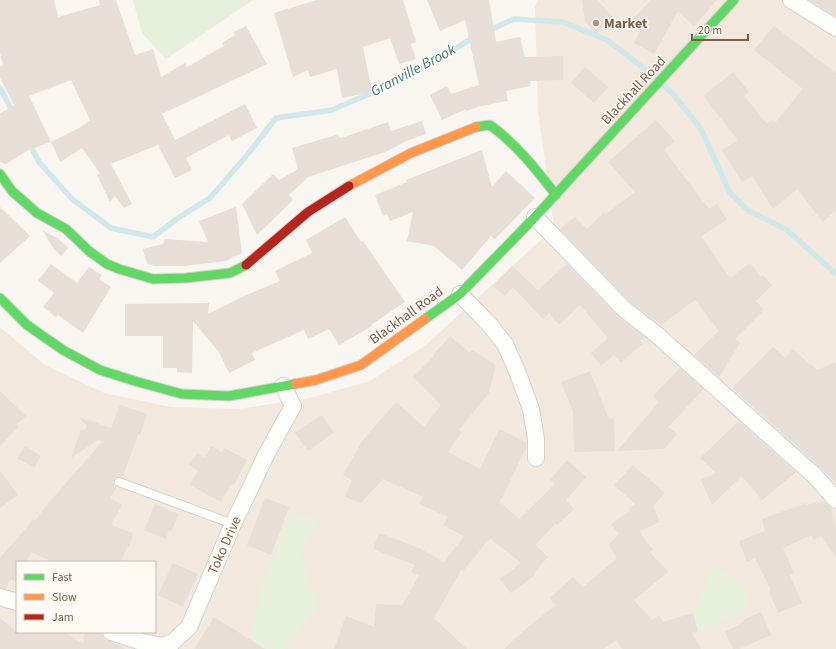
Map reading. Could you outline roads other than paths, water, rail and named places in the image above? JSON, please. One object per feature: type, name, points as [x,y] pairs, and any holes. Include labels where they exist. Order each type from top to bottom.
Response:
[{"type":"main road","name":"Blackhall Road","points":[[0,298],[28,325],[62,350],[100,370],[182,394],[229,396],[316,380],[361,365],[460,294],[556,195],[734,0]]},
{"type":"main road","points":[[0,174],[12,192],[37,213],[66,229],[89,251],[107,264],[153,279],[186,278],[230,273],[249,263],[308,212],[338,192],[411,154],[475,128],[490,125],[502,134],[514,144],[556,195]]},
{"type":"street","points":[[790,0],[836,28]]},
{"type":"street","points":[[535,217],[624,309],[656,334],[815,476],[836,500]]},
{"type":"street","points":[[460,294],[489,324],[505,344],[531,409],[536,439],[536,458]]},
{"type":"street","name":"Toko Drive","points":[[114,633],[142,642],[163,646],[173,642],[189,627],[233,524],[293,406],[283,386]]},
{"type":"street","points":[[0,597],[16,602]]},
{"type":"lane","points":[[119,482],[233,524]]},
{"type":"waterway","name":"Granville Brook","points":[[488,31],[514,19],[563,22],[607,40],[656,79]]},
{"type":"waterway","name":"Granville Brook","points":[[29,143],[39,162],[72,199],[111,228],[153,237],[178,218],[210,198],[248,154],[276,118],[332,110],[397,82],[475,37]]},
{"type":"waterway","name":"Granville Brook","points":[[663,85],[673,94],[701,129],[730,193],[749,211],[787,230],[836,274]]},
{"type":"waterway","name":"Granville Brook","points":[[0,88],[14,114]]},
{"type":"place","name":"Market","points":[[596,23]]}]
